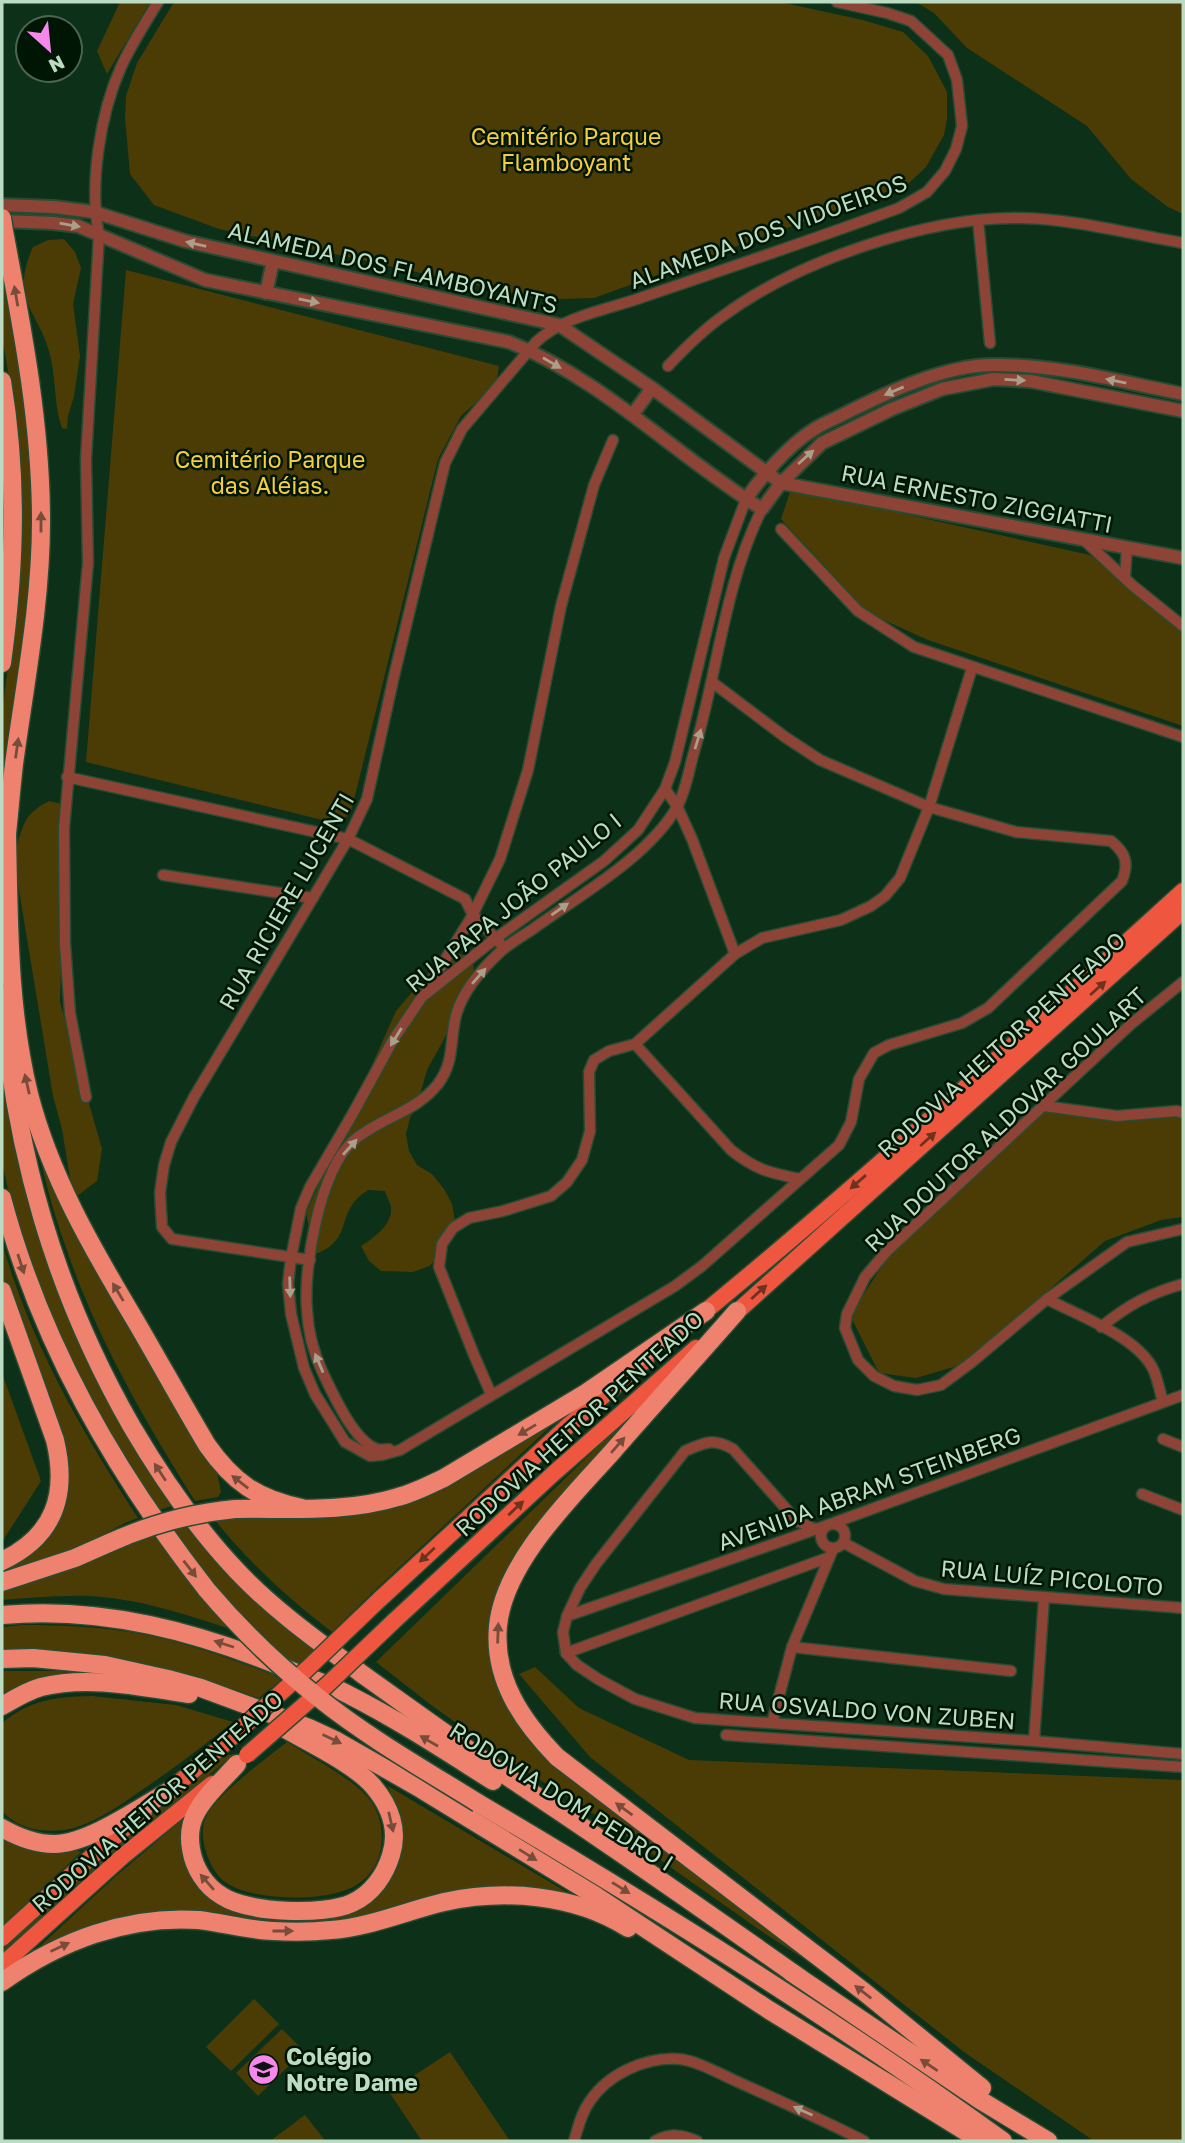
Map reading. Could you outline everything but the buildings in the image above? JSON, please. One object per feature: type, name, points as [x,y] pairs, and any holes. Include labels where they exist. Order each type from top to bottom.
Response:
[{"type":"highway","points":[[2,889],[14,764],[30,656],[41,520],[34,408],[3,223]]},
{"type":"highway","points":[[2,381],[14,520],[13,566],[3,656]]},
{"type":"highway","points":[[7,835],[10,967],[18,1039],[33,1108],[56,1176],[101,1262],[218,1461],[242,1485],[257,1494],[302,1508]]},
{"type":"highway","points":[[2,996],[12,1084],[24,1154],[46,1236],[70,1300],[93,1353],[147,1453],[220,1552],[261,1594],[320,1643],[482,1760],[616,1848],[800,1978]]},
{"type":"highway","points":[[2,1198],[23,1270],[66,1373],[108,1448],[150,1513],[207,1590],[279,1665],[349,1720],[858,2039],[1003,2141]]},
{"type":"highway","points":[[2,1291],[55,1440],[61,1479],[59,1497],[43,1531],[20,1551],[2,1561]]},
{"type":"highway","points":[[2,1582],[75,1558],[165,1521],[214,1511],[329,1508],[400,1497],[444,1478],[586,1393],[706,1311]]},
{"type":"highway","points":[[737,1311],[566,1505],[522,1563],[501,1607],[498,1628],[501,1670],[509,1693],[520,1715],[536,1735],[567,1765],[863,1991],[1049,2141]]},
{"type":"highway","name":"RODOVIA DOM PEDRO I","points":[[2,1615],[97,1616],[175,1630],[251,1653],[351,1695],[467,1764],[800,1978],[981,2100],[1049,2141]]},
{"type":"highway","points":[[2,1659],[33,1658],[105,1665],[167,1679],[201,1688],[318,1732],[421,1788],[596,1896],[852,2063]]},
{"type":"highway","points":[[2,1706],[40,1688],[87,1683],[126,1685],[240,1704],[354,1770],[372,1785],[390,1813],[394,1830],[394,1845],[379,1881],[351,1904],[297,1911],[240,1904],[223,1897],[209,1886],[197,1870],[192,1856],[191,1826],[204,1802],[242,1760]]},
{"type":"highway","points":[[2,1828],[35,1842],[55,1844],[76,1840],[93,1834],[169,1791]]},
{"type":"highway","points":[[2,1982],[71,1942],[134,1923],[179,1919],[271,1931],[331,1930],[384,1920],[443,1903],[480,1897],[528,1896],[559,1901],[624,1926],[780,2025],[925,2105],[981,2141]]},
{"type":"main road","name":"RODOVIA HEITOR PENTEADO","points":[[2,1938],[307,1669],[570,1424],[769,1260],[959,1094],[1183,891]]},
{"type":"main road","name":"RODOVIA HEITOR PENTEADO","points":[[2,1965],[123,1856],[242,1760],[327,1685],[554,1473],[1183,911]]},
{"type":"street","points":[[86,1097],[70,1013],[65,944],[64,828],[88,563],[86,459],[99,235],[94,212],[99,149],[108,105],[120,68],[158,2]]},
{"type":"street","name":"ALAMEDA DOS VIDOEIROS","points":[[559,326],[899,208],[927,192],[945,171],[956,149],[962,126],[957,80],[948,55],[911,21],[837,2]]},
{"type":"street","name":"ALAMEDA DOS FLAMBOYANTS","points":[[2,205],[94,212],[185,241],[559,326],[652,388],[765,472]]},
{"type":"street","points":[[668,366],[685,347],[723,315],[786,278],[882,240],[938,226],[978,220],[1058,220],[1183,243]]},
{"type":"street","points":[[978,220],[990,343]]},
{"type":"street","name":"ALAMEDA DOS FLAMBOYANTS","points":[[3,223],[78,226],[205,280],[494,338],[530,351],[633,414],[762,509]]},
{"type":"street","points":[[266,293],[273,261]]},
{"type":"street","name":"RUA RICIERE LUCENTI","points":[[310,1260],[172,1239],[162,1227],[160,1193],[164,1165],[194,1097],[348,839],[368,799],[444,463],[462,429],[545,333],[559,326]]},
{"type":"street","name":"RUA PAPA JOÃO PAULO I","points":[[400,1450],[370,1456],[345,1442],[315,1394],[304,1368],[288,1284],[301,1209],[310,1187],[393,1040],[422,996],[496,938],[604,861],[638,830],[665,789],[675,762],[724,558],[746,499],[765,472],[811,431],[876,398],[915,382],[957,370],[990,365],[1041,368],[1183,394]]},
{"type":"street","name":"RUA PAPA JOÃO PAULO I","points":[[400,1450],[376,1449],[362,1440],[315,1356],[306,1306],[310,1260],[324,1191],[337,1163],[351,1143],[377,1124],[418,1104],[438,1083],[452,1055],[456,1014],[467,990],[505,948],[624,865],[653,837],[677,806],[704,718],[731,590],[748,536],[762,509],[781,483],[821,443],[892,409],[942,389],[994,379],[1030,381],[1183,411]]},
{"type":"street","points":[[633,414],[652,388]]},
{"type":"street","points":[[422,996],[473,915],[500,859],[528,770],[561,606],[594,485],[613,440]]},
{"type":"street","name":"RUA ERNESTO ZIGGIATTI","points":[[765,472],[781,483],[1183,558]]},
{"type":"street","points":[[781,529],[858,611],[914,647],[1183,737]]},
{"type":"street","points":[[1082,539],[1183,626]]},
{"type":"street","points":[[1125,576],[1128,547]]},
{"type":"street","points":[[491,1394],[439,1267],[442,1244],[453,1228],[469,1218],[551,1196],[567,1182],[582,1160],[590,1131],[589,1072],[594,1060],[609,1051],[635,1044],[735,954],[762,938],[841,920],[885,896],[900,878],[929,807],[972,668]]},
{"type":"street","points":[[400,1450],[675,1286],[702,1266],[839,1145],[851,1122],[859,1079],[874,1052],[962,1023],[988,1008],[1122,881],[1127,869],[1119,848],[1111,841],[1016,832],[929,807],[820,760],[712,682]]},
{"type":"street","points":[[67,777],[348,839],[465,899],[473,915],[505,948]]},
{"type":"street","points":[[665,789],[677,806],[692,839],[735,954]]},
{"type":"street","points":[[163,875],[313,898]]},
{"type":"street","name":"RUA DOUTOR ALDOVAR GOULART","points":[[1183,982],[1131,1024],[887,1251],[865,1277],[847,1314],[845,1328],[858,1360],[874,1376],[894,1386],[917,1390],[941,1385],[1047,1299],[1127,1242],[1183,1229]]},
{"type":"street","points":[[635,1044],[745,1162],[761,1170],[800,1180]]},
{"type":"street","points":[[1044,1106],[1117,1116],[1177,1111],[1183,1113]]},
{"type":"street","points":[[1101,1327],[1126,1307],[1160,1290],[1183,1284]]},
{"type":"street","points":[[1047,1299],[1127,1340],[1141,1351],[1153,1370],[1163,1402]]},
{"type":"street","name":"AVENIDA ABRAM STEINBERG","points":[[567,1616],[828,1525],[1183,1395]]},
{"type":"street","points":[[1163,1439],[1183,1447]]},
{"type":"street","points":[[815,1529],[797,1521],[733,1449],[719,1441],[685,1451],[580,1588],[563,1632],[566,1653],[830,1554],[844,1544],[846,1537],[841,1526],[834,1524],[823,1529],[821,1536],[830,1554]]},
{"type":"street","points":[[1142,1494],[1183,1510]]},
{"type":"street","name":"RUA LUÍZ PICOLOTO","points":[[844,1544],[915,1581],[944,1589],[1183,1608]]},
{"type":"street","points":[[772,1723],[792,1647],[830,1554]]},
{"type":"street","points":[[1034,1741],[1044,1598]]},
{"type":"street","points":[[792,1647],[1011,1671]]},
{"type":"street","name":"RUA OSVALDO VON ZUBEN","points":[[566,1653],[598,1679],[635,1699],[695,1718],[1183,1754]]},
{"type":"street","name":"RUA OSVALDO VON ZUBEN","points":[[726,1735],[1183,1768]]},
{"type":"street","points":[[574,2141],[590,2101],[609,2081],[631,2068],[656,2060],[681,2059],[714,2071],[864,2141]]},
{"type":"street","points":[[656,2141],[669,2134],[683,2135],[697,2141]]},
{"type":"green space","points":[[120,2],[150,2],[107,74],[97,51]]},
{"type":"green space","name":"Cemitério Parque Flamboyant","points":[[174,2],[780,2],[863,20],[903,32],[928,56],[947,92],[947,119],[944,135],[926,167],[908,184],[594,298],[557,299],[513,293],[219,229],[154,205],[130,174],[125,118],[126,96],[137,63]]},
{"type":"green space","points":[[916,2],[1183,2],[1183,214],[1168,207],[1131,179],[1087,126],[967,48],[934,13]]},
{"type":"green space","points":[[64,239],[75,252],[81,268],[73,304],[80,356],[67,429],[62,428],[59,419],[51,359],[29,306],[24,281],[33,247],[48,240]]},
{"type":"green space","points":[[2,254],[31,431],[34,557],[2,820],[2,712],[12,636],[12,395],[2,336]]},
{"type":"green space","name":"Cemitério Parque das Aléias.","points":[[126,270],[499,366],[496,385],[461,416],[438,459],[351,812],[339,824],[86,762]]},
{"type":"green space","points":[[791,489],[1090,555],[1183,632],[1183,726],[928,640],[868,613],[781,519]]},
{"type":"green space","points":[[49,801],[65,805],[60,1002],[102,1149],[97,1181],[77,1196],[71,1185],[62,1129],[53,1096],[13,854],[28,817]]},
{"type":"green space","points":[[458,953],[473,959],[474,975],[427,1070],[406,1134],[409,1151],[417,1165],[432,1174],[452,1204],[455,1221],[442,1255],[429,1266],[413,1272],[381,1271],[369,1261],[361,1246],[386,1225],[391,1207],[385,1191],[368,1190],[350,1209],[333,1244],[315,1254],[306,1213],[396,1011],[430,971],[443,960]]},
{"type":"green space","points":[[2,1045],[44,1242],[175,1505],[156,1511],[86,1395],[41,1296],[12,1206],[2,1163]]},
{"type":"green space","points":[[1047,1110],[1183,1116],[1183,1217],[1161,1220],[1105,1241],[1003,1330],[957,1366],[916,1378],[879,1373],[850,1315],[890,1254]]},
{"type":"green space","points":[[32,1123],[216,1467],[221,1492],[218,1497],[195,1501],[157,1439],[105,1343],[76,1276],[59,1227]]},
{"type":"green space","points":[[2,1242],[27,1315],[43,1351],[97,1453],[138,1518],[65,1555],[2,1576],[2,1568],[65,1502],[2,1276]]},
{"type":"green space","points":[[2,1373],[41,1481],[2,1542]]},
{"type":"green space","points":[[648,1398],[577,1485],[495,1617],[519,1723],[835,1979],[761,1931],[605,1821],[510,1761],[376,1662]]},
{"type":"green space","points":[[544,1425],[551,1426],[332,1632],[270,1580],[215,1520],[255,1516],[334,1518],[397,1505],[473,1470]]},
{"type":"green space","points":[[189,1526],[316,1649],[297,1667],[230,1602],[170,1530]]},
{"type":"green space","points":[[154,1535],[194,1589],[230,1629],[160,1608],[106,1597],[66,1596],[2,1600],[2,1589]]},
{"type":"green space","points":[[2,1627],[87,1627],[151,1636],[213,1653],[281,1680],[259,1698],[128,1660],[72,1652],[2,1651]]},
{"type":"green space","points":[[535,1667],[579,1708],[689,1760],[1183,1780],[1183,2141],[1094,2141],[964,2052],[590,1757],[519,1674]]},
{"type":"green space","points":[[2,1671],[64,1671],[66,1675],[30,1681],[2,1696]]},
{"type":"green space","points":[[92,1696],[176,1705],[233,1722],[166,1773],[94,1820],[77,1827],[47,1831],[27,1827],[9,1818],[2,1811],[2,1723],[24,1709],[44,1701]]},
{"type":"green space","points":[[287,1742],[353,1784],[370,1800],[376,1811],[382,1835],[378,1860],[364,1880],[353,1887],[308,1897],[255,1894],[240,1890],[224,1881],[209,1859],[203,1836],[208,1813],[234,1785]]},
{"type":"green space","points":[[234,1754],[118,1852],[2,1958],[2,1950],[114,1847],[222,1756]]},
{"type":"green space","points":[[388,1786],[575,1897],[546,1894],[289,1926],[191,1914],[44,1950],[38,1948],[116,1876],[188,1815],[181,1838],[191,1873],[211,1898],[225,1907],[256,1917],[290,1919],[369,1901],[378,1895],[391,1879],[400,1856],[399,1821]]},
{"type":"green space","points":[[2,1837],[24,1847],[62,1848],[81,1852],[2,1926]]},
{"type":"green space","points":[[254,1999],[279,2024],[231,2071],[206,2047]]},
{"type":"green space","points":[[282,2029],[304,2051],[258,2096],[236,2073]]},
{"type":"green space","points":[[450,2052],[510,2141],[422,2141],[389,2092]]},
{"type":"green space","points":[[305,2115],[324,2139],[270,2141]]},
{"type":"place","name":"Colégio Notre Dame","points":[[263,2069]]}]
